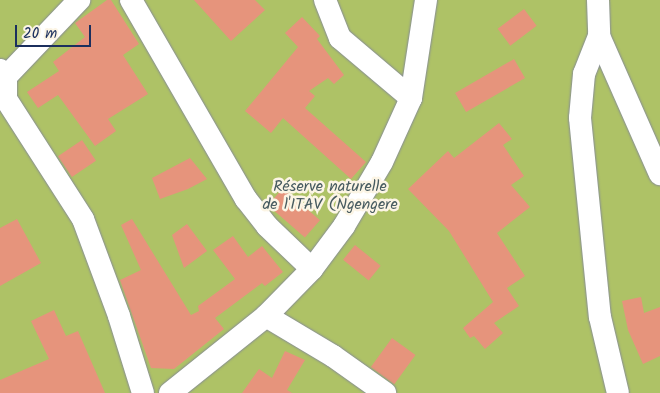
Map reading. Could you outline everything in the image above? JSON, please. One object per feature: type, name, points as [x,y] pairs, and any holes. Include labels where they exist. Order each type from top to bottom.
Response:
[{"type":"street","points":[[79,0],[2,77],[6,98],[82,219],[119,316],[143,393]]},
{"type":"street","points":[[131,0],[246,199],[267,226],[312,269]]},
{"type":"street","points":[[325,0],[340,38],[411,98]]},
{"type":"street","points":[[170,393],[266,316],[312,269],[344,226],[382,162],[411,98],[426,0]]},
{"type":"street","points":[[598,0],[599,36],[660,174]]},
{"type":"street","points":[[599,36],[584,74],[580,118],[600,317],[618,393]]},
{"type":"street","points":[[266,316],[333,356],[385,393]]},
{"type":"green space","name":"Réserve naturelle de l'ITAV (Ngengere","points":[[0,0],[660,0],[660,393],[0,393]]},
{"type":"building","points":[[107,0],[111,0],[139,44],[123,55],[148,94],[108,119],[116,131],[95,146],[58,95],[38,108],[27,92],[59,71],[53,62],[85,37],[75,23]]},
{"type":"building","points":[[194,0],[255,0],[265,10],[231,41]]},
{"type":"building","points":[[524,9],[537,26],[510,46],[498,29]]},
{"type":"building","points":[[302,17],[320,36],[317,39],[344,75],[334,84],[328,78],[309,91],[315,96],[305,108],[366,162],[351,179],[283,118],[271,133],[245,111],[298,47],[285,33]]},
{"type":"building","points":[[514,59],[525,78],[466,112],[455,93]]},
{"type":"building","points":[[499,123],[512,139],[503,145],[524,176],[511,185],[530,207],[497,233],[525,276],[507,288],[519,306],[494,323],[503,333],[485,349],[474,336],[470,338],[463,328],[493,302],[449,231],[408,189],[448,151],[454,158]]},
{"type":"building","points":[[82,140],[96,161],[72,177],[58,156]]},
{"type":"building","points":[[190,158],[207,179],[188,189],[160,199],[152,178]]},
{"type":"building","points":[[283,188],[320,220],[305,238],[268,205]]},
{"type":"building","points":[[17,219],[41,263],[0,286],[0,228]]},
{"type":"building","points":[[132,219],[191,315],[199,311],[198,306],[235,279],[213,250],[233,236],[248,257],[262,246],[283,272],[265,286],[262,283],[215,318],[224,329],[174,369],[151,368],[120,280],[141,270],[121,225]]},
{"type":"building","points":[[187,224],[207,251],[184,268],[172,235]]},
{"type":"building","points":[[355,245],[381,266],[369,281],[343,260]]},
{"type":"building","points":[[641,297],[644,313],[660,307],[660,356],[643,364],[628,330],[622,301]]},
{"type":"building","points":[[54,310],[66,336],[78,331],[105,393],[0,393],[0,380],[49,359],[31,321]]},
{"type":"building","points":[[392,338],[415,355],[394,384],[371,367]]},
{"type":"building","points":[[285,351],[305,360],[287,390],[292,393],[242,393],[259,369],[272,378]]}]
